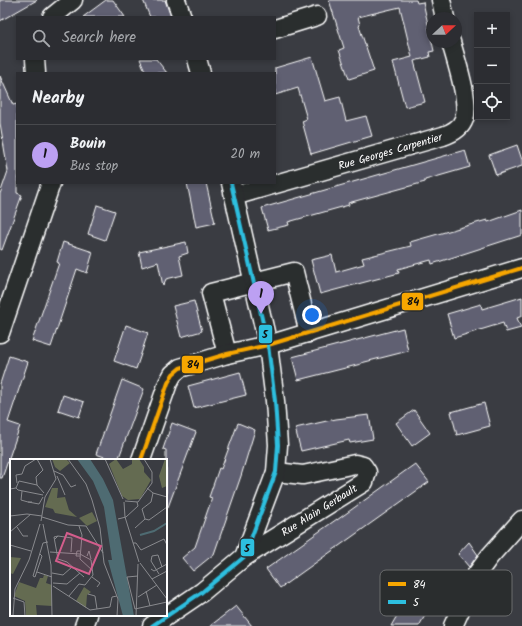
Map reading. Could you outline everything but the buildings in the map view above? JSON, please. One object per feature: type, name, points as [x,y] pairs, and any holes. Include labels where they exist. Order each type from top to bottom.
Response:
[{"type":"street","points":[[53,16],[72,0]]},
{"type":"street","points":[[176,0],[182,16]]},
{"type":"street","points":[[441,0],[444,12]]},
{"type":"street","points":[[276,29],[317,16]]},
{"type":"street","name":"Rue Georges Carpentier","points":[[276,179],[444,136],[454,132],[464,119],[466,103],[452,48]]},
{"type":"street","points":[[34,60],[36,72]]},
{"type":"street","points":[[197,60],[201,72]]},
{"type":"street","points":[[0,333],[4,303],[51,184]]},
{"type":"street","name":"Rue Georges Carpentier","points":[[232,190],[256,184]]},
{"type":"street","name":"Rue Alain Gerbault","points":[[232,190],[268,345],[275,401],[278,445],[276,472],[244,557]]},
{"type":"street","points":[[142,459],[168,383],[173,374],[180,368],[227,354],[268,345],[522,268]]},
{"type":"street","points":[[227,354],[211,293],[294,272],[309,333]]},
{"type":"street","name":"Rue Alain Gerbault","points":[[167,616],[202,592],[244,557],[364,482],[367,472],[363,466],[355,464],[303,475],[276,472]]},
{"type":"street","points":[[480,570],[522,520]]},
{"type":"street","points":[[84,626],[88,616]]},
{"type":"street","name":"Rue Alain Gerbault","points":[[152,626],[167,616]]},
{"type":"street","points":[[453,626],[458,616]]},
{"type":"transit line","name":"5","points":[[167,616],[202,592],[244,557],[276,472],[278,445],[275,401],[268,345],[231,184]]},
{"type":"transit line","name":"84","points":[[141,459],[168,383],[173,374],[180,368],[227,354],[268,345],[522,268]]},
{"type":"transit line","name":"5","points":[[152,626],[167,616]]},
{"type":"place","name":"Bouin","points":[[261,314]]}]
